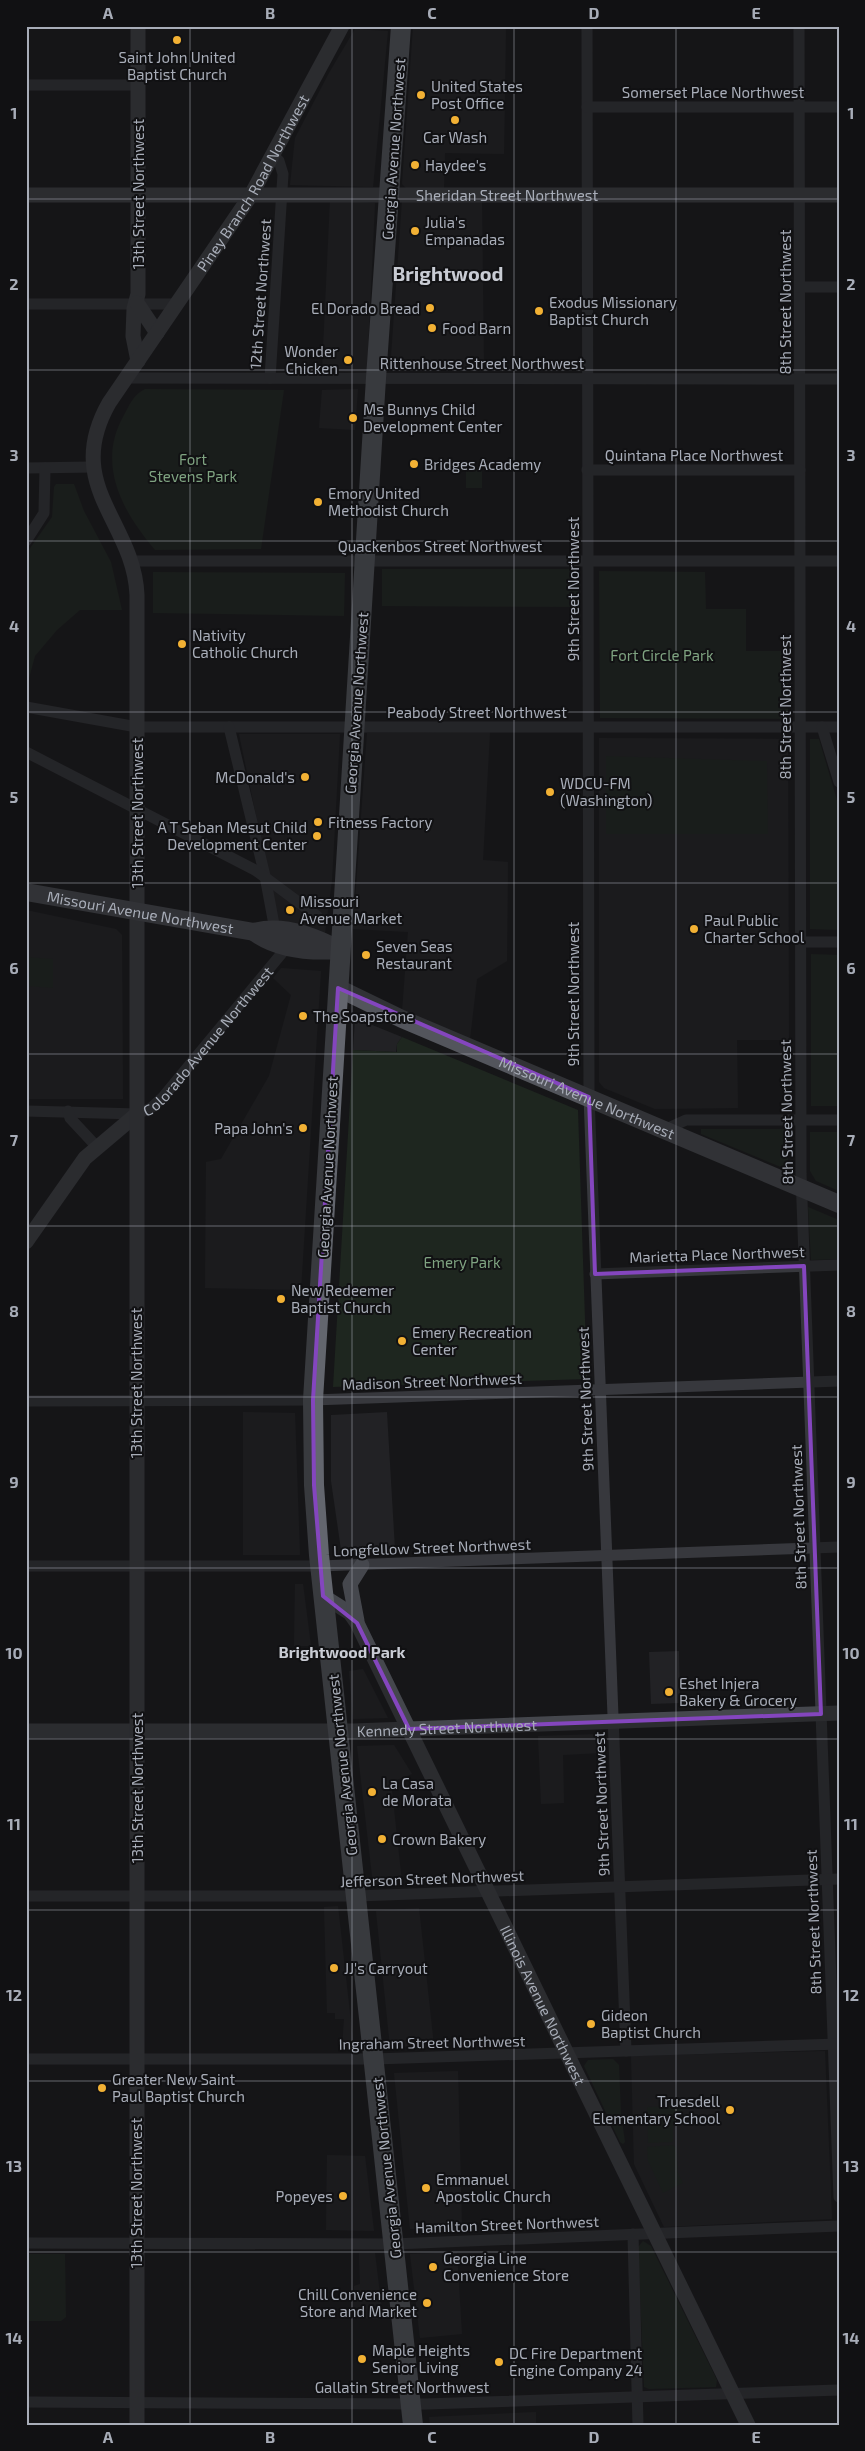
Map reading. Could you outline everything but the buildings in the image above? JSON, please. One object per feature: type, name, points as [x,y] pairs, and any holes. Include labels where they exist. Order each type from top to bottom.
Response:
[{"type":"highway","name":"Georgia Avenue Northwest","points":[[401,26],[376,378],[313,1400],[314,1485],[320,1566],[413,2425]]},
{"type":"main road","name":"Missouri Avenue Northwest","points":[[26,892],[254,932],[266,929],[275,930],[317,938],[340,950]]},
{"type":"main road","name":"Missouri Avenue Northwest","points":[[254,932],[264,940],[287,947],[315,952],[340,950]]},
{"type":"main road","name":"Missouri Avenue Northwest","points":[[338,988],[402,1019],[839,1204]]},
{"type":"street","name":"13th Street Northwest","points":[[138,26],[137,303],[134,309],[133,336],[138,361]]},
{"type":"street","name":"9th Street Northwest","points":[[587,26],[589,1097],[626,2051]]},
{"type":"street","name":"8th Street Northwest","points":[[799,26],[801,1188],[821,1714],[833,1879],[839,2197]]},
{"type":"street","name":"Piney Branch Road Northwest","points":[[157,333],[251,195],[341,27]]},
{"type":"street","points":[[26,85],[138,85]]},
{"type":"street","name":"Somerset Place Northwest","points":[[587,107],[839,107]]},
{"type":"street","name":"12th Street Northwest","points":[[270,378],[283,170],[274,155]]},
{"type":"street","name":"Sheridan Street Northwest","points":[[26,195],[839,195]]},
{"type":"street","points":[[800,287],[839,287]]},
{"type":"street","points":[[137,303],[157,333]]},
{"type":"street","points":[[26,304],[177,304]]},
{"type":"street","name":"13th Street Northwest","points":[[137,2425],[137,595],[132,561],[102,500],[94,467],[95,446],[101,420],[126,378],[157,333]]},
{"type":"street","name":"Rittenhouse Street Northwest","points":[[126,378],[839,379]]},
{"type":"street","points":[[26,468],[94,467]]},
{"type":"street","points":[[26,541],[44,513],[45,468]]},
{"type":"street","name":"Quintana Place Northwest","points":[[587,470],[800,470]]},
{"type":"street","name":"Quackenbos Street Northwest","points":[[132,561],[839,561]]},
{"type":"street","name":"Peabody Street Northwest","points":[[26,706],[137,727],[839,727]]},
{"type":"street","points":[[229,727],[265,876],[275,930]]},
{"type":"street","points":[[822,727],[839,782]]},
{"type":"street","points":[[26,752],[265,876],[317,916]]},
{"type":"street","points":[[800,942],[839,942]]},
{"type":"street","name":"Colorado Avenue Northwest","points":[[26,1242],[80,1164],[97,1147],[137,1114],[151,1108],[163,1097],[287,947]]},
{"type":"street","points":[[26,1111],[137,1114]]},
{"type":"street","points":[[68,1111],[70,1118],[97,1147]]},
{"type":"street","points":[[664,1130],[686,1120],[839,1120]]},
{"type":"street","name":"Marietta Place Northwest","points":[[596,1274],[839,1265]]},
{"type":"street","name":"Madison Street Northwest","points":[[26,1400],[313,1400],[839,1381]]},
{"type":"street","name":"Longfellow Street Northwest","points":[[26,1566],[320,1566],[839,1547]]},
{"type":"street","points":[[357,1623],[350,1584],[362,1565]]},
{"type":"street","name":"Illinois Avenue Northwest","points":[[323,1596],[350,1613],[357,1623],[748,2425]]},
{"type":"street","name":"Kennedy Street Northwest","points":[[26,1731],[338,1731],[839,1713]]},
{"type":"street","name":"Jefferson Street Northwest","points":[[26,1896],[356,1896],[833,1879]]},
{"type":"street","name":"Ingraham Street Northwest","points":[[26,2059],[374,2059],[836,2044]]},
{"type":"street","name":"Hamilton Street Northwest","points":[[26,2243],[394,2244],[839,2226]]},
{"type":"street","points":[[633,2234],[638,2425]]},
{"type":"street","name":"Gallatin Street Northwest","points":[[26,2402],[411,2403],[839,2390]]},
{"type":"highlighted area","points":[[338,988],[589,1097],[595,1274],[804,1266],[821,1714],[409,1729],[357,1623],[323,1596],[314,1485],[313,1400]]},
{"type":"shaded area","points":[[506,26],[504,154],[445,153],[444,188],[407,189],[402,184],[413,27]]},
{"type":"shaded area","points":[[355,29],[388,31],[373,187],[290,185],[295,138],[329,73]]},
{"type":"shaded area","points":[[330,200],[375,203],[367,373],[322,371]]},
{"type":"shaded area","points":[[402,201],[482,201],[484,371],[390,371]]},
{"type":"shaded area","points":[[358,389],[355,430],[319,428],[322,390]]},
{"type":"shaded area","points":[[490,732],[483,860],[508,862],[507,961],[477,979],[470,1039],[402,1012],[408,932],[353,929],[367,733]]},
{"type":"shaded area","points":[[239,734],[340,734],[332,880],[325,933],[279,925]]},
{"type":"shaded area","name":"Paul Public Charter School","points":[[599,738],[788,739],[789,1040],[737,1040],[738,1108],[655,1109],[604,1088],[599,1082]]},
{"type":"shaded area","points":[[26,910],[116,929],[122,935],[123,1099],[26,1099]]},
{"type":"shaded area","points":[[281,968],[321,971],[301,1290],[205,1288],[206,1162],[221,1159],[269,1076],[291,995],[273,978]]},
{"type":"shaded area","points":[[355,1018],[402,1037],[397,1044],[396,1052],[353,1050]]},
{"type":"shaded area","points":[[243,1412],[295,1413],[300,1555],[243,1555]]},
{"type":"shaded area","points":[[387,1412],[395,1549],[341,1550],[331,1481],[331,1415]]},
{"type":"shaded area","points":[[295,1584],[303,1584],[311,1646],[294,1646]]},
{"type":"shaded area","points":[[679,1651],[680,1703],[651,1704],[649,1652]]},
{"type":"shaded area","points":[[363,1669],[388,1718],[353,1719],[349,1671]]},
{"type":"shaded area","points":[[600,1734],[600,1753],[563,1755],[564,1803],[541,1804],[538,1736]]},
{"type":"shaded area","points":[[394,1745],[412,1774],[391,1782],[402,1882],[373,1884],[357,1746]]},
{"type":"shaded area","points":[[338,1906],[354,2049],[342,2049],[344,2019],[335,2019],[335,2013],[327,2013],[324,1907]]},
{"type":"shaded area","points":[[419,1908],[434,2046],[390,2047],[376,1911]]},
{"type":"shaded area","name":"Truesdell Elementary School","points":[[825,2051],[832,2219],[664,2227],[634,2164],[631,2056]]},
{"type":"shaded area","points":[[458,2071],[462,2228],[410,2229],[394,2073]]},
{"type":"shaded area","points":[[327,2155],[365,2156],[374,2231],[326,2230]]},
{"type":"shaded area","points":[[457,2252],[462,2334],[420,2338],[410,2254]]},
{"type":"shaded area","points":[[359,2253],[375,2253],[383,2319],[352,2318],[354,2286],[360,2284]]},
{"type":"shaded area","points":[[536,2412],[536,2425],[430,2425],[429,2417]]},
{"type":"green space","name":"Fort Stevens Park","points":[[145,389],[284,390],[261,549],[155,550],[143,535],[123,503],[113,469],[112,451],[116,433],[124,415],[135,397]]},
{"type":"green space","points":[[466,467],[482,467],[482,488],[466,488]]},
{"type":"green space","points":[[56,484],[74,484],[84,511],[111,562],[122,610],[80,610],[57,630],[35,656],[26,689],[26,554],[52,517],[54,487]]},
{"type":"green space","points":[[382,569],[577,569],[579,573],[579,607],[382,606]]},
{"type":"green space","name":"Fort Circle Park","points":[[599,571],[705,572],[706,609],[746,609],[746,651],[788,651],[788,719],[600,718]]},
{"type":"green space","points":[[153,572],[345,573],[344,616],[153,613]]},
{"type":"green space","points":[[810,739],[819,739],[839,807],[839,930],[810,929]]},
{"type":"green space","points":[[606,756],[767,761],[768,834],[606,834]]},
{"type":"green space","points":[[811,954],[839,955],[839,1106],[811,1106]]},
{"type":"green space","points":[[26,957],[53,959],[53,988],[26,986]]},
{"type":"green space","name":"Emery Park","points":[[402,1037],[578,1110],[587,1379],[333,1387],[353,1050],[397,1052],[397,1044]]},
{"type":"green space","points":[[701,1129],[788,1129],[788,1170],[701,1134]]},
{"type":"green space","points":[[810,1132],[839,1132],[839,1191],[816,1181],[810,1171]]},
{"type":"green space","points":[[808,1207],[839,1220],[839,1259],[811,1260]]},
{"type":"green space","points":[[613,2059],[619,2065],[621,2113],[625,2142],[623,2144],[620,2142],[584,2066],[588,2060]]},
{"type":"green space","points":[[682,2106],[683,2123],[673,2126],[673,2142],[648,2143],[647,2107]]},
{"type":"green space","points":[[673,2145],[676,2147],[678,2173],[683,2183],[663,2193],[648,2161],[647,2147]]},
{"type":"green space","points":[[643,2241],[651,2246],[717,2380],[716,2387],[649,2389],[644,2387],[638,2247]]},
{"type":"green space","points":[[26,2254],[65,2254],[66,2317],[61,2321],[26,2321]]},
{"type":"place","name":"Saint John United Baptist Church","points":[[177,40]]},
{"type":"place","name":"United States Post Office","points":[[421,95]]},
{"type":"place","name":"Car Wash","points":[[455,120]]},
{"type":"place","name":"Haydee's","points":[[415,165]]},
{"type":"place","name":"Julia's Empanadas","points":[[415,231]]},
{"type":"place","name":"El Dorado Bread","points":[[430,308]]},
{"type":"place","name":"Exodus Missionary Baptist Church","points":[[539,311]]},
{"type":"place","name":"Food Barn","points":[[432,328]]},
{"type":"place","name":"Wonder Chicken","points":[[348,360]]},
{"type":"place","name":"Ms Bunnys Child Development Center","points":[[353,418]]},
{"type":"place","name":"Bridges Academy","points":[[414,464]]},
{"type":"place","name":"Emory United Methodist Church","points":[[318,502]]},
{"type":"place","name":"Nativity Catholic Church","points":[[182,644]]},
{"type":"place","name":"McDonald's","points":[[305,777]]},
{"type":"place","name":"WDCU-FM (Washington)","points":[[550,792]]},
{"type":"place","name":"Fitness Factory","points":[[318,822]]},
{"type":"place","name":"A T Seban Mesut Child Development Center","points":[[317,836]]},
{"type":"place","name":"Missouri Avenue Market","points":[[290,910]]},
{"type":"place","name":"Paul Public Charter School","points":[[694,929]]},
{"type":"place","name":"Seven Seas Restaurant","points":[[366,955]]},
{"type":"place","name":"The Soapstone","points":[[303,1016]]},
{"type":"place","name":"Papa John's","points":[[303,1128]]},
{"type":"place","name":"New Redeemer Baptist Church","points":[[281,1299]]},
{"type":"place","name":"Emery Recreation Center","points":[[402,1341]]},
{"type":"place","name":"Eshet Injera Bakery & Grocery","points":[[669,1692]]},
{"type":"place","name":"La Casa de Morata","points":[[372,1792]]},
{"type":"place","name":"Crown Bakery","points":[[382,1839]]},
{"type":"place","name":"JJ's Carryout","points":[[334,1968]]},
{"type":"place","name":"Gideon Baptist Church","points":[[591,2024]]},
{"type":"place","name":"Greater New Saint Paul Baptist Church","points":[[102,2088]]},
{"type":"place","name":"Truesdell Elementary School","points":[[730,2110]]},
{"type":"place","name":"Emmanuel Apostolic Church","points":[[426,2188]]},
{"type":"place","name":"Popeyes","points":[[343,2196]]},
{"type":"place","name":"Georgia Line Convenience Store","points":[[433,2267]]},
{"type":"place","name":"Chill Convenience Store and Market","points":[[427,2303]]},
{"type":"place","name":"Maple Heights Senior Living","points":[[362,2359]]},
{"type":"place","name":"DC Fire Department Engine Company 24","points":[[499,2362]]},
{"type":"district","name":"Brightwood","points":[[448,273]]},
{"type":"district","name":"Brightwood Park","points":[[342,1651]]}]
